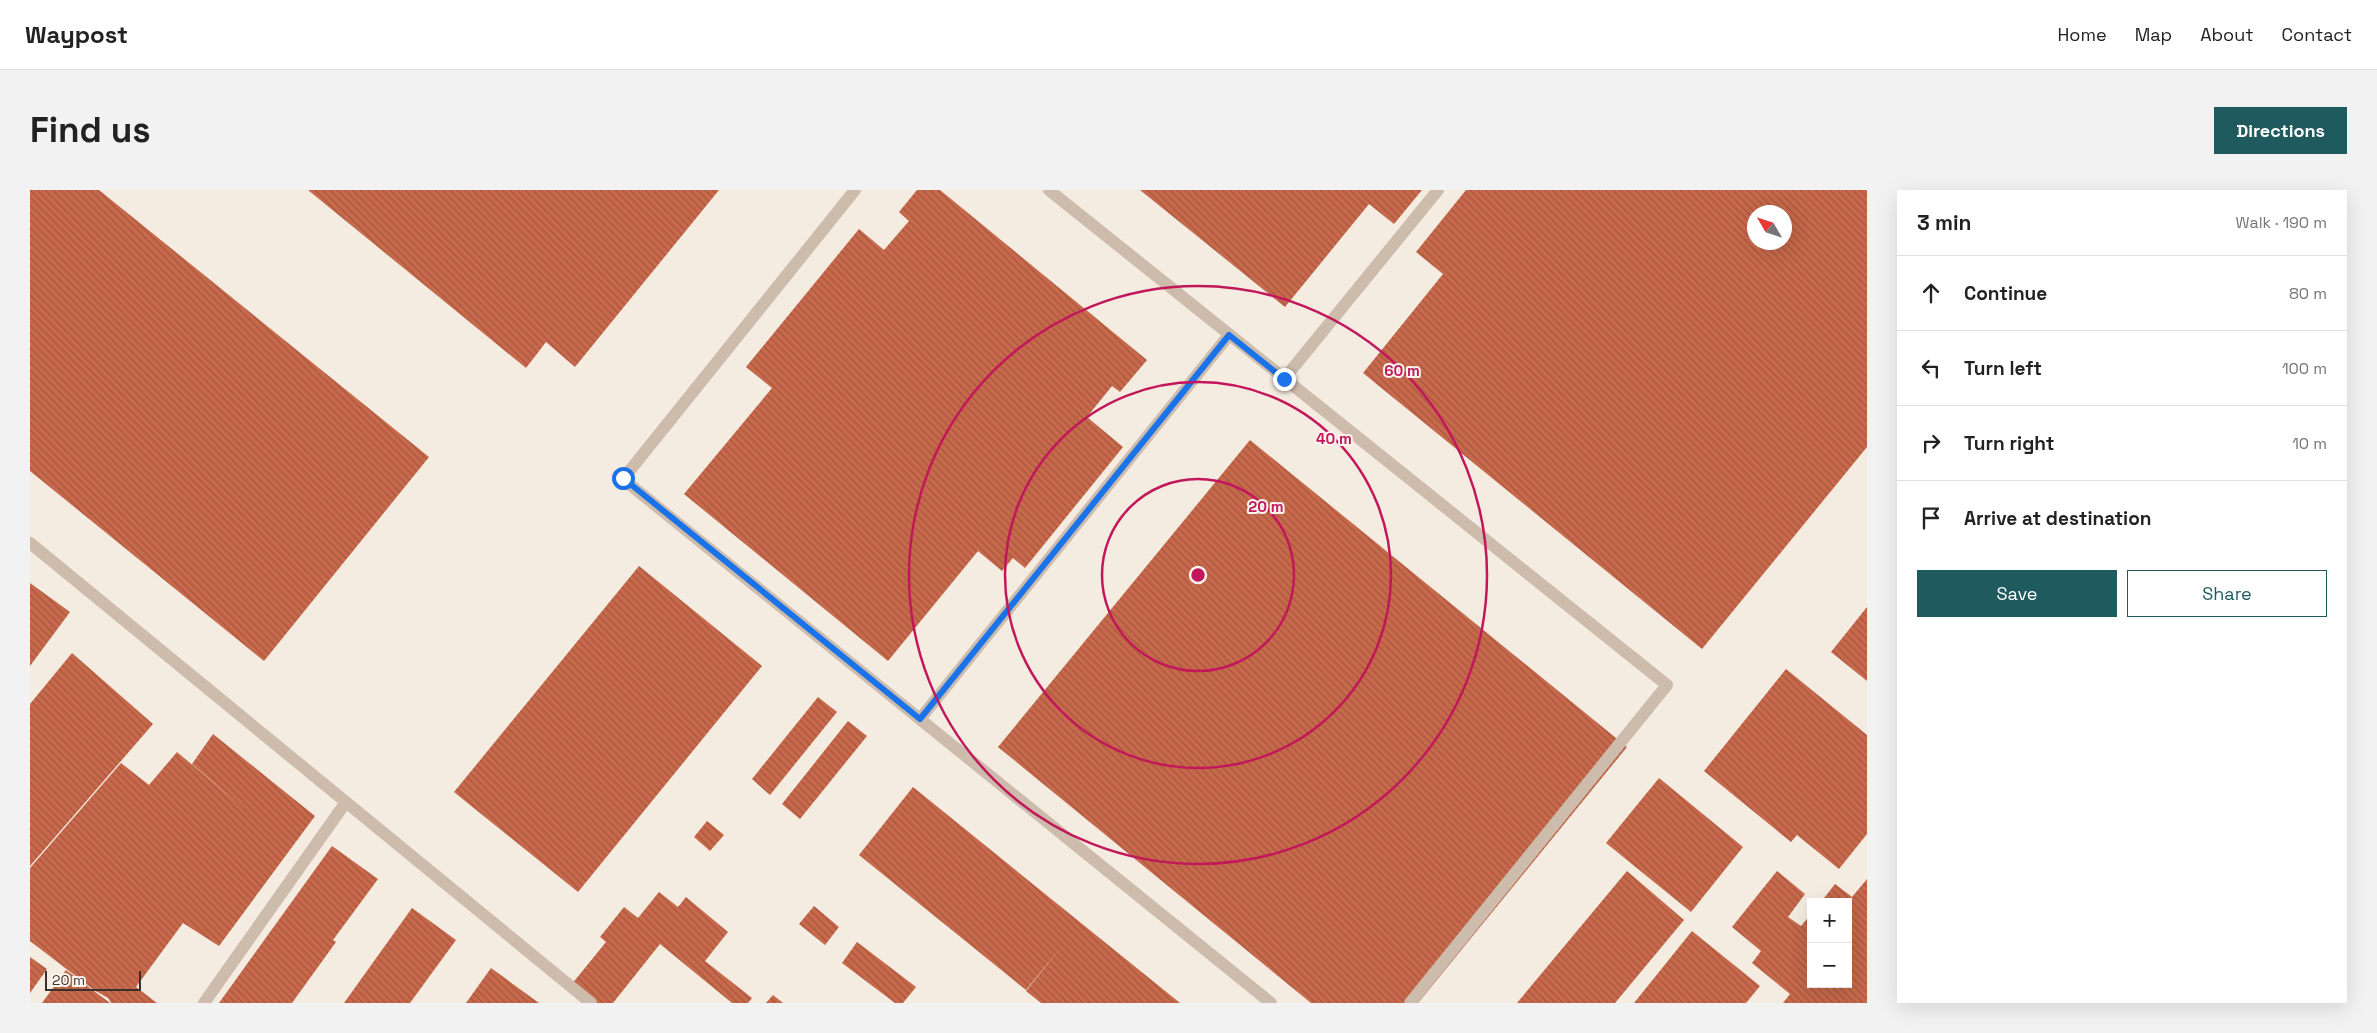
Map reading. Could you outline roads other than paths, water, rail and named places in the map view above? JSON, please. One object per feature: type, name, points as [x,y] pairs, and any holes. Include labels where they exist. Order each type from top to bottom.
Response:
[{"type":"street","points":[[855,190],[623,478],[1271,1003]]},
{"type":"street","points":[[1049,190],[1667,685],[1410,1003]]},
{"type":"street","points":[[1284,379],[1438,190]]},
{"type":"street","points":[[920,719],[1229,335]]},
{"type":"street","points":[[30,543],[591,1003]]},
{"type":"street","points":[[204,1003],[346,802]]}]
